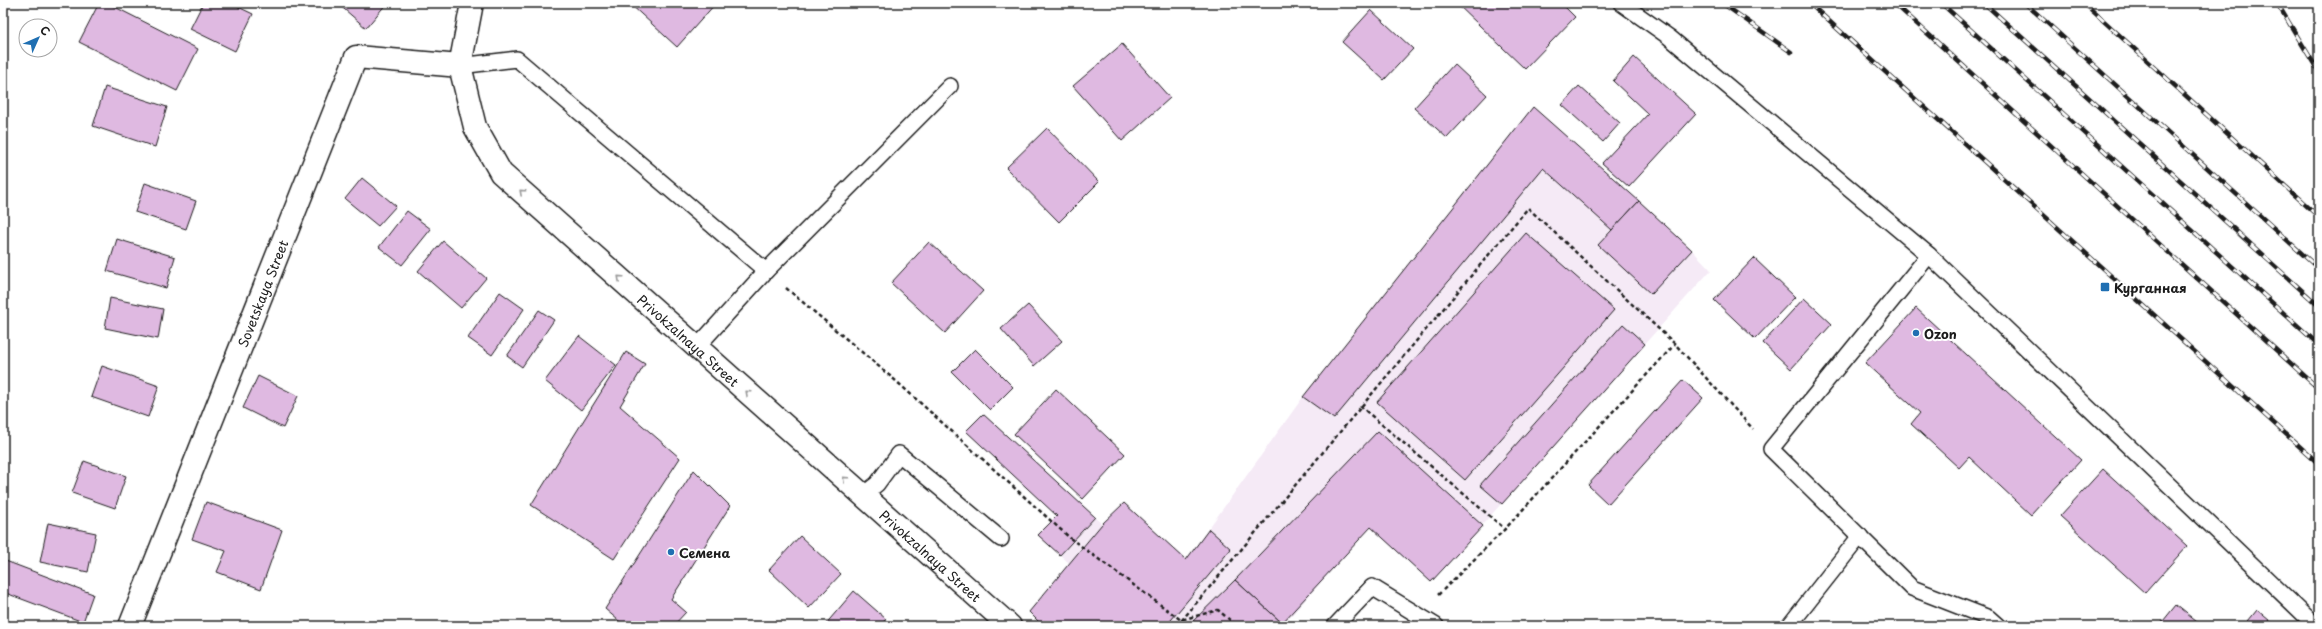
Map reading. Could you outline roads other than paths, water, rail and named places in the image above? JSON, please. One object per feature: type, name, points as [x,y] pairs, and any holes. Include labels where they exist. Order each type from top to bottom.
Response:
[{"type":"street","name":"Privokzalnaya Street","points":[[472,3],[460,66],[475,127],[501,173],[1010,626]]},
{"type":"street","name":"Sovetskaya Street","points":[[130,626],[356,57],[460,66]]},
{"type":"lane","points":[[1621,3],[1669,37],[1929,255],[2316,626]]},
{"type":"lane","points":[[460,66],[517,59],[766,271]]},
{"type":"lane","points":[[697,347],[766,271],[950,86]]},
{"type":"lane","points":[[1929,255],[1771,449],[1912,588],[1989,618],[1998,626]]},
{"type":"lane","points":[[863,495],[877,484],[899,454],[1001,539]]},
{"type":"lane","points":[[1789,626],[1860,536]]},
{"type":"lane","points":[[1335,626],[1372,587],[1419,614],[1436,626]]},
{"type":"railway","points":[[1722,3],[1791,52]]},
{"type":"railway","points":[[1809,3],[2319,464]]},
{"type":"railway","points":[[1894,3],[2319,389]]},
{"type":"railway","points":[[1941,3],[2319,345]]},
{"type":"railway","points":[[1984,3],[2319,306]]},
{"type":"railway","points":[[2025,3],[2319,269]]},
{"type":"railway","points":[[2084,3],[2319,217]]},
{"type":"railway","points":[[2277,3],[2319,72]]},
{"type":"place","name":"Курганная","points":[[2105,287]]},
{"type":"place","name":"Ozon","points":[[1916,333]]},
{"type":"place","name":"Семена","points":[[671,552]]}]
